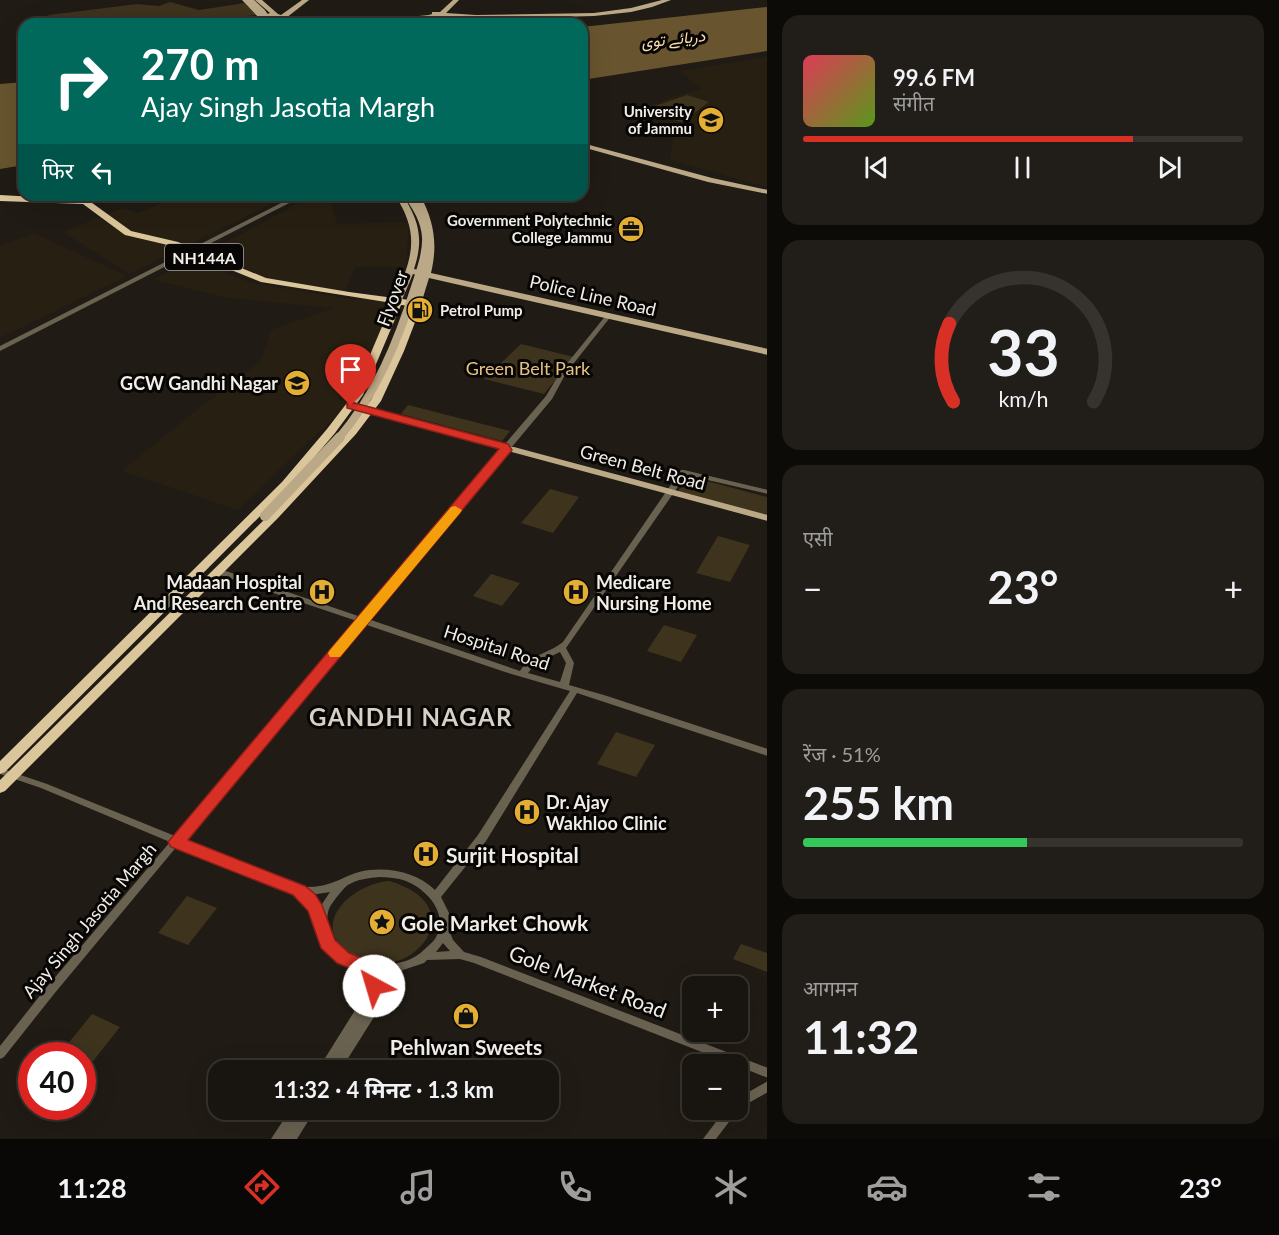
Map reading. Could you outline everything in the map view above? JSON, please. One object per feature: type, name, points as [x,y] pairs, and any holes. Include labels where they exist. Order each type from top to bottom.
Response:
[{"type":"highway","name":"NH144A","points":[[0,199],[18,200]]},
{"type":"highway","name":"NH144A","points":[[57,201],[85,202],[128,233],[169,242],[191,253],[273,284],[383,302],[416,305]]},
{"type":"highway","name":"NH144A","points":[[191,253],[269,281],[397,303]]},
{"type":"highway","points":[[383,302],[388,307],[391,317]]},
{"type":"highway","points":[[0,788],[4,772],[286,484],[355,401],[397,303]]},
{"type":"highway","points":[[4,772],[220,573],[263,524],[316,473],[376,402],[399,351],[416,305]]},
{"type":"main road","points":[[252,0],[272,18]]},
{"type":"main road","points":[[252,0],[272,18]]},
{"type":"main road","points":[[252,0],[272,18]]},
{"type":"main road","points":[[278,18],[306,0]]},
{"type":"main road","points":[[436,14],[451,0]]},
{"type":"main road","points":[[436,14],[456,0]]},
{"type":"main road","points":[[477,18],[604,14],[625,11],[663,0]]},
{"type":"main road","points":[[400,18],[436,14],[463,18],[609,14],[668,0]]},
{"type":"main road","points":[[588,146],[711,180],[767,191]]},
{"type":"main road","points":[[397,303],[415,257],[416,230],[403,201]]},
{"type":"main road","name":"Flyover","points":[[355,401],[369,386],[402,311],[420,257],[422,230],[410,201]]},
{"type":"main road","name":"Flyover","points":[[263,524],[339,437],[366,403],[379,378],[410,302],[424,257],[425,230],[421,216],[411,201]]},
{"type":"main road","points":[[416,305],[431,260],[431,230],[426,212],[420,201]]},
{"type":"main road","points":[[410,271],[426,274]]},
{"type":"main road","name":"Police Line Road","points":[[426,274],[767,352]]},
{"type":"main road","name":"Green Belt Road","points":[[355,401],[369,411],[767,518]]},
{"type":"street","points":[[0,350],[291,201]]},
{"type":"street","name":"Ajay Singh Jasotia Margh","points":[[0,1054],[507,448],[549,397],[563,372],[609,315]]},
{"type":"street","points":[[523,673],[533,660],[562,648],[684,472],[767,492]]},
{"type":"street","name":"Hospital Road","points":[[220,573],[767,753]]},
{"type":"street","points":[[562,648],[570,663],[564,686]]},
{"type":"street","points":[[436,895],[482,838],[575,690]]},
{"type":"street","points":[[4,772],[299,891],[319,892],[362,876],[388,873],[406,877],[423,884],[436,895],[443,909],[444,929],[448,942],[460,955]]},
{"type":"street","points":[[320,924],[324,903],[340,886]]},
{"type":"street","points":[[299,891],[313,903],[327,943],[334,951],[343,958],[366,967],[393,968],[426,956],[437,945],[444,929]]},
{"type":"street","name":"Gole Market Road","points":[[426,956],[460,955],[501,968],[767,1073]]},
{"type":"street","points":[[331,1060],[373,1002],[374,986],[366,967]]},
{"type":"street","points":[[340,1060],[393,968]]},
{"type":"street","points":[[748,1098],[767,1087]]},
{"type":"street","points":[[277,1139],[289,1120]]},
{"type":"street","points":[[290,1139],[302,1120]]},
{"type":"street","points":[[709,1139],[724,1120]]},
{"type":"shaded area","name":"University of Jammu","points":[[767,57],[767,187],[670,160],[676,125],[633,114],[674,96],[702,89],[679,71]]},
{"type":"shaded area","points":[[167,201],[278,201],[129,274],[63,232],[123,208],[138,213]]},
{"type":"shaded area","points":[[302,201],[331,203],[337,224],[409,222],[406,267],[356,267],[344,292],[268,279],[205,254]]},
{"type":"shaded area","points":[[34,233],[127,276],[0,338],[0,246]]},
{"type":"shaded area","name":"GCW Gandhi Nagar","points":[[190,259],[251,283],[396,304],[353,404],[313,437],[238,510],[122,471],[261,361],[271,330],[334,308],[229,298],[154,280]]},
{"type":"green space","points":[[170,2],[199,10],[244,3],[257,15],[247,16],[248,18],[47,18],[49,15],[137,4],[159,6]]},
{"type":"green space","points":[[687,95],[709,102],[682,122],[653,115],[649,108]]},
{"type":"green space","name":"Green Belt Park","points":[[521,344],[574,357],[544,394],[484,379]]},
{"type":"green space","points":[[408,405],[510,431],[502,441],[401,414]]},
{"type":"green space","points":[[688,476],[767,497],[767,515],[678,491]]},
{"type":"green space","points":[[550,489],[579,497],[553,533],[521,523]]},
{"type":"green space","points":[[718,536],[750,545],[730,582],[696,573]]},
{"type":"green space","points":[[491,574],[520,583],[502,606],[473,596]]},
{"type":"green space","points":[[664,625],[697,635],[681,662],[647,651]]},
{"type":"green space","points":[[616,732],[655,745],[636,777],[597,764]]},
{"type":"green space","points":[[389,881],[417,894],[430,910],[431,928],[423,944],[407,957],[388,963],[366,962],[344,949],[335,938],[333,926],[335,915],[352,895],[377,883]]},
{"type":"green space","points":[[187,896],[217,908],[188,945],[158,933]]},
{"type":"green space","points":[[741,944],[767,953],[767,972],[733,959]]},
{"type":"green space","points":[[92,1014],[120,1027],[96,1057],[96,1042],[69,1042]]},
{"type":"water","name":"دریائے توی","points":[[767,7],[767,51],[588,79],[588,26]]},
{"type":"water","points":[[18,82],[18,166],[0,169],[0,84]]},
{"type":"slow traffic","points":[[335,653],[455,510]]},
{"type":"place","name":"University of Jammu","points":[[711,120]]},
{"type":"place","name":"Government Polytechnic College Jammu","points":[[631,229]]},
{"type":"place","name":"Petrol Pump","points":[[420,310]]},
{"type":"place","name":"GCW Gandhi Nagar","points":[[297,383]]},
{"type":"place","name":"Madaan Hospital And Research Centre","points":[[322,592]]},
{"type":"place","name":"Medicare Nursing Home","points":[[576,592]]},
{"type":"place","name":"Dr. Ajay Wakhloo Clinic","points":[[527,812]]},
{"type":"place","name":"Surjit Hospital","points":[[426,854]]},
{"type":"place","name":"Gole Market Chowk","points":[[382,922]]},
{"type":"place","name":"Pehlwan Sweets","points":[[466,1016]]},
{"type":"district","name":"GANDHI NAGAR","points":[[411,716]]},
{"type":"route","points":[[351,406],[504,446],[506,450],[176,842],[299,891],[309,898],[316,909],[322,934],[327,943],[343,958],[366,967],[374,986]]}]
